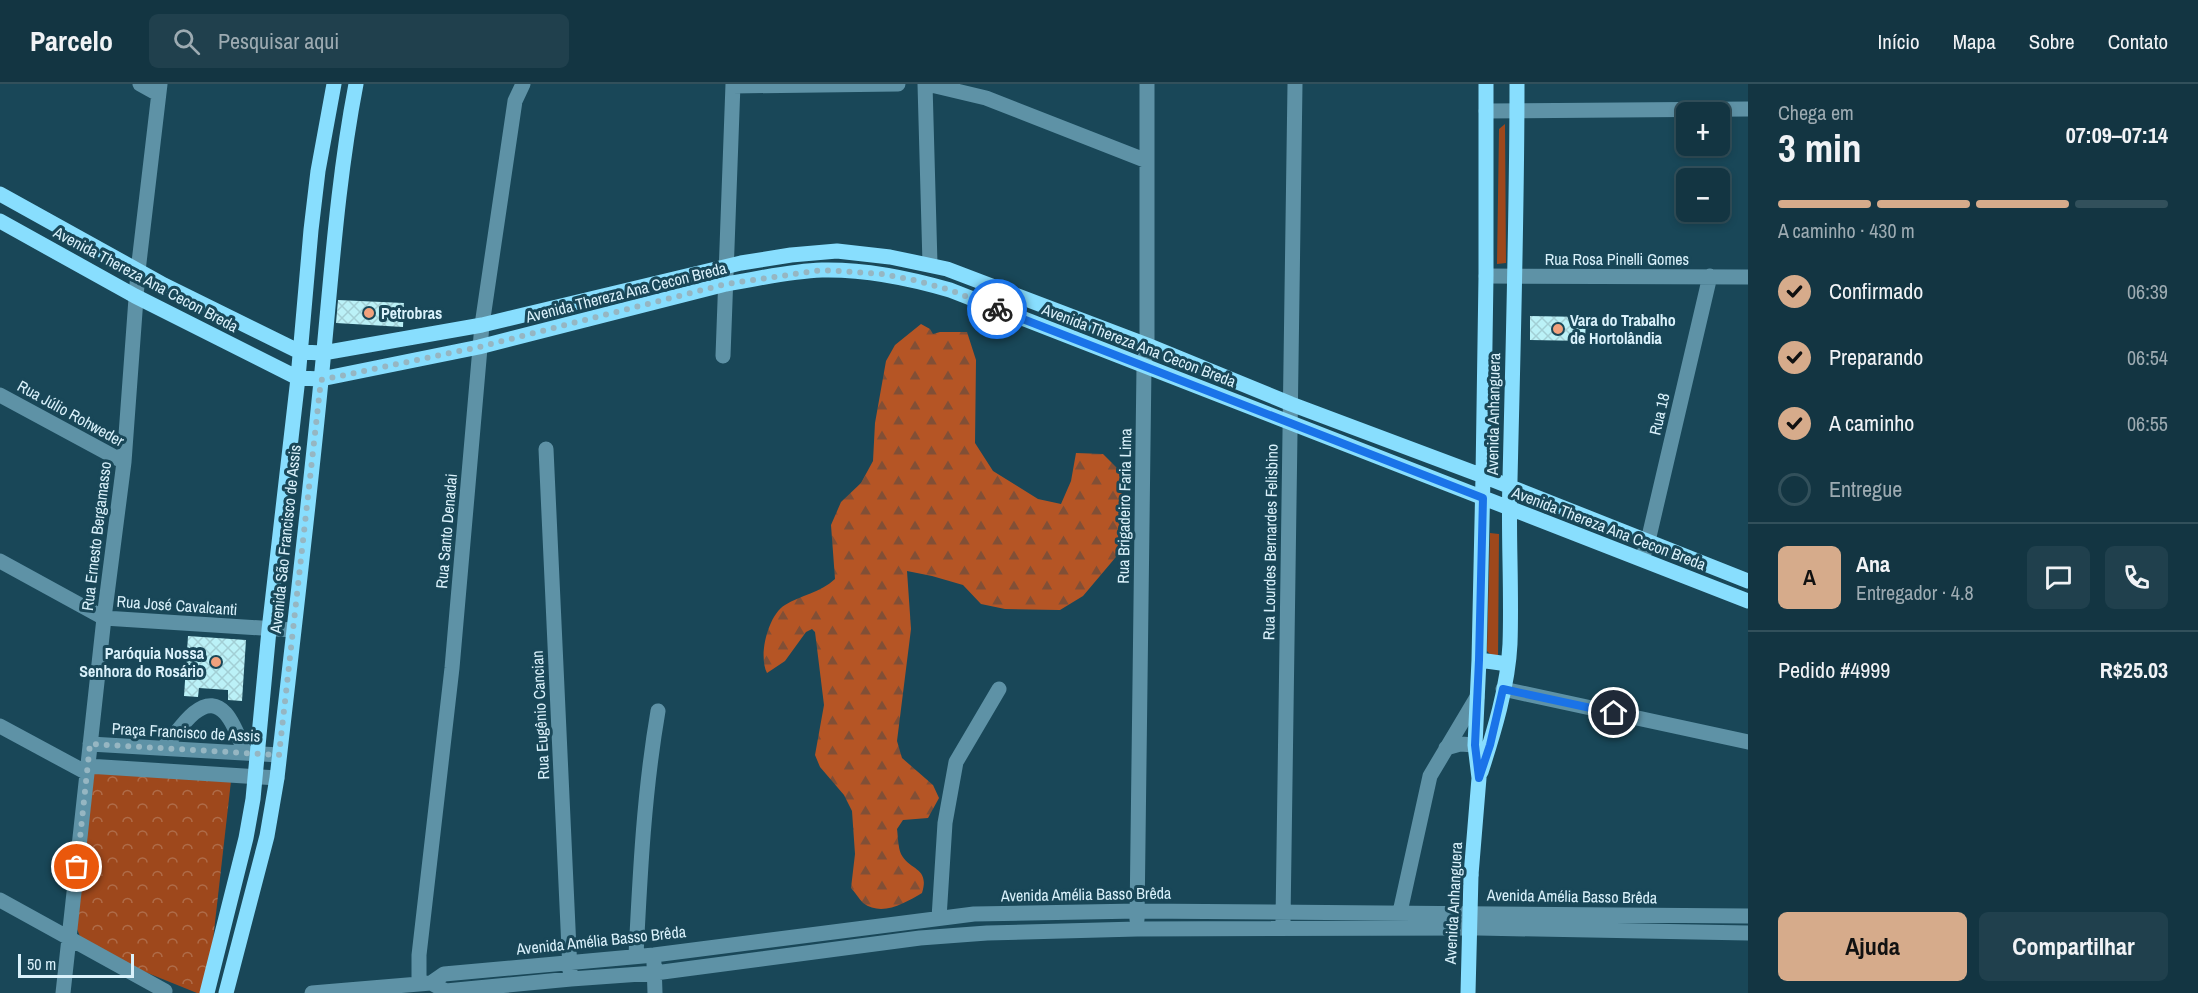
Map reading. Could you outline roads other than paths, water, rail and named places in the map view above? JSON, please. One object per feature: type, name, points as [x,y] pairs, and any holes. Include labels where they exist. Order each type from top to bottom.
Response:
[{"type":"main road","name":"Avenida São Francisco de Assis","points":[[207,993],[246,838],[255,777],[251,753],[269,630],[298,378],[315,195],[334,84]]},
{"type":"main road","name":"Avenida São Francisco de Assis","points":[[226,993],[267,836],[276,778],[321,380],[338,200],[346,133],[356,84]]},
{"type":"main road","name":"Avenida Anhanguera","points":[[1468,993],[1471,874],[1479,778],[1475,745],[1483,498],[1486,84]]},
{"type":"main road","name":"Avenida Anhanguera","points":[[1479,778],[1490,745],[1510,645],[1510,486],[1517,84]]},
{"type":"main road","name":"Avenida Thereza Ana Cecon Breda","points":[[0,194],[138,271],[300,352],[323,353],[482,325],[728,266],[792,255],[837,251],[930,264],[1147,345],[1291,404],[1510,486],[1748,581]]},
{"type":"main road","name":"Avenida Thereza Ana Cecon Breda","points":[[0,221],[135,296],[298,378],[321,380],[479,347],[726,284],[822,270],[883,274],[918,281],[950,290],[1748,601]]},
{"type":"main road","points":[[1479,660],[1508,664]]},
{"type":"street","points":[[140,84],[159,89]]},
{"type":"street","name":"Rua Santo Denadai","points":[[425,984],[419,955],[452,668],[479,347],[515,101],[523,84]]},
{"type":"street","points":[[723,356],[733,85],[898,84]]},
{"type":"street","points":[[930,264],[926,84],[986,98],[1147,161]]},
{"type":"street","name":"Rua Brigadeiro Faria Lima","points":[[1137,929],[1144,366],[1147,345],[1147,84]]},
{"type":"street","name":"Rua Lourdes Bernardes Felisbino","points":[[1282,929],[1295,84]]},
{"type":"street","name":"Rua Ernesto Bergamasso","points":[[63,993],[104,618],[124,462],[135,296],[159,89]]},
{"type":"street","points":[[1486,111],[1748,109]]},
{"type":"street","name":"Rua Rosa Pinelli Gomes","points":[[1486,276],[1748,277]]},
{"type":"street","name":"Rua 18","points":[[1642,559],[1710,276]]},
{"type":"street","name":"Rua Júlio Rohweder","points":[[0,395],[124,462]]},
{"type":"street","name":"Rua Eugênio Cancian","points":[[546,449],[571,979]]},
{"type":"street","name":"Rua José Cavalcanti","points":[[0,561],[104,618],[293,630]]},
{"type":"street","points":[[939,918],[945,823],[957,762],[999,689]]},
{"type":"street","points":[[1503,689],[1748,742]]},
{"type":"street","points":[[1400,912],[1430,776],[1477,696]]},
{"type":"street","points":[[163,748],[195,712],[212,706],[225,711],[251,753]]},
{"type":"street","points":[[636,956],[641,851],[652,742],[658,711]]},
{"type":"street","points":[[0,726],[87,770],[276,778]]},
{"type":"street","name":"Praça Francisco de Assis","points":[[90,744],[279,755]]},
{"type":"street","points":[[1446,748],[1460,744],[1475,745]]},
{"type":"street","points":[[0,900],[165,991]]},
{"type":"street","name":"Avenida Amélia Basso Brêda","points":[[425,984],[444,974],[654,955],[939,918],[1010,913],[1400,912],[1748,916]]},
{"type":"street","name":"Avenida Amélia Basso Brêda","points":[[312,993],[425,984],[446,991],[571,979],[655,974],[920,938],[987,933],[1137,929],[1478,928],[1748,933]]},
{"type":"street","points":[[654,955],[655,993]]},
{"type":"place","name":"Petrobras","points":[[369,313]]},
{"type":"place","name":"Vara do Trabalho de Hortolândia","points":[[1558,329]]},
{"type":"place","name":"Paróquia Nossa Senhora do Rosário","points":[[216,662]]}]
